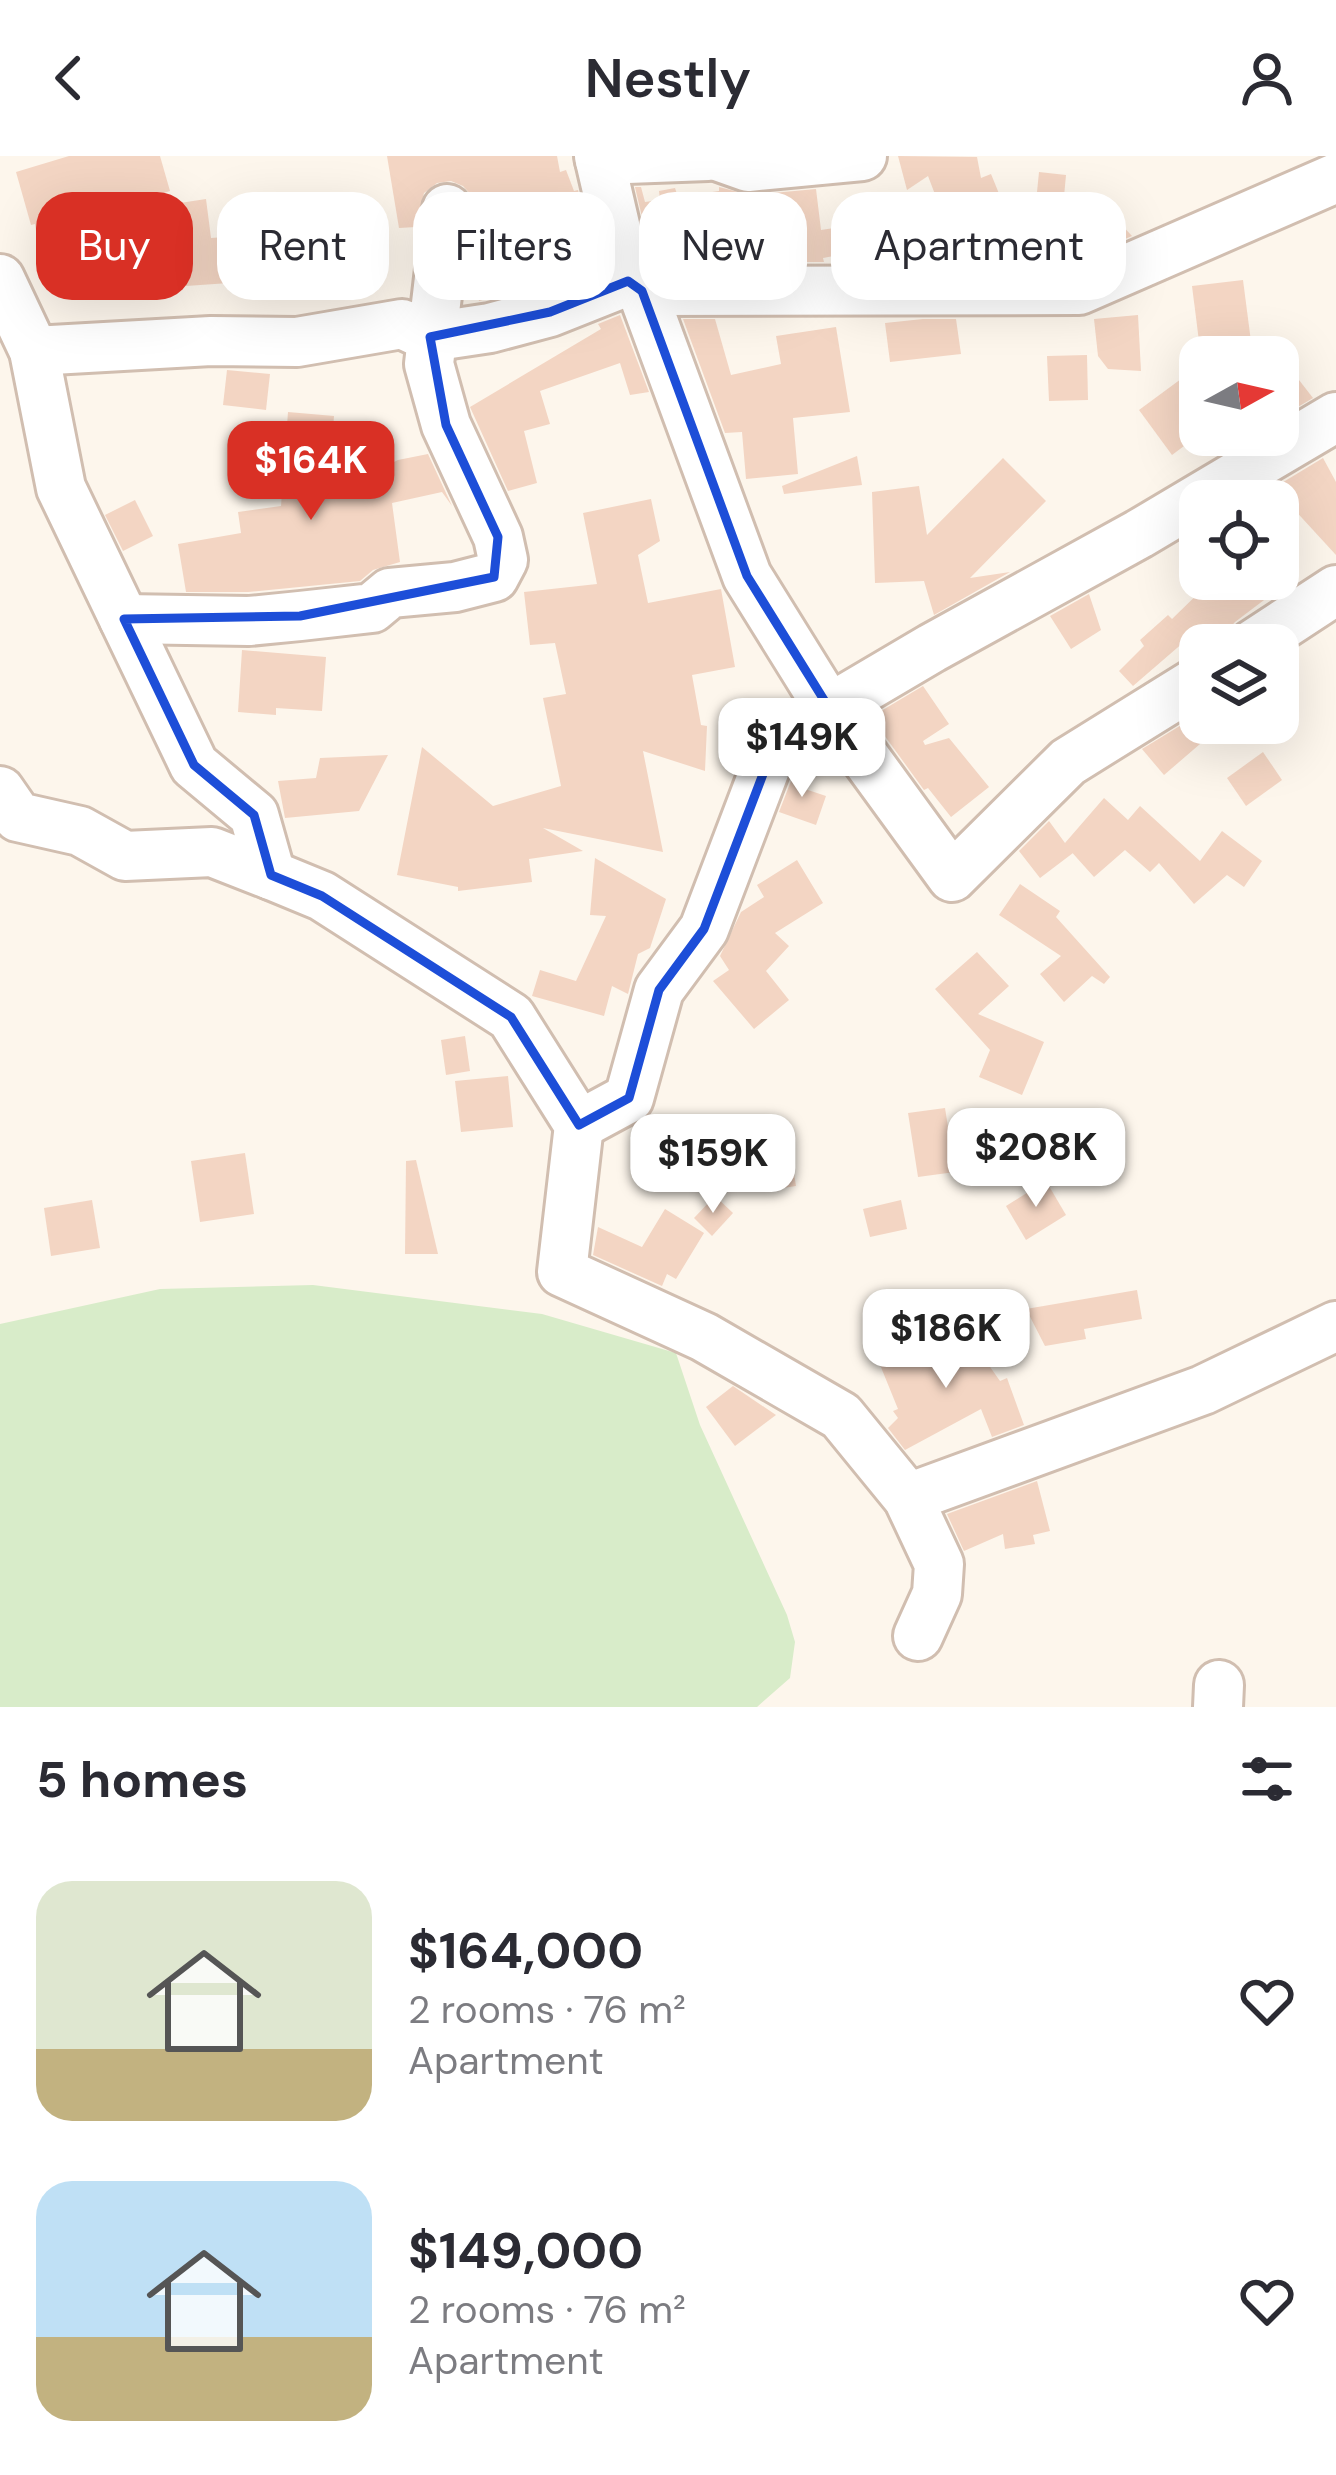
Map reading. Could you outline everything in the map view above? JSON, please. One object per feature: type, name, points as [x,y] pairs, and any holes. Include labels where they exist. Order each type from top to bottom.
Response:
[{"type":"street","points":[[862,156],[748,167],[712,156],[599,158],[635,286],[747,576],[829,708],[952,877],[1068,762],[1179,693]]},
{"type":"street","points":[[34,351],[211,340],[297,342],[402,324],[430,337],[490,328],[635,286],[1079,290],[1336,178]]},
{"type":"street","points":[[0,279],[34,351],[62,488],[194,765],[254,815],[271,875]]},
{"type":"street","points":[[124,620],[248,621],[372,608],[390,593],[455,587],[494,577],[503,560],[498,537],[446,425],[429,364],[436,300]]},
{"type":"street","points":[[579,1125],[629,1098],[659,990],[704,929],[776,740],[1336,416]]},
{"type":"street","points":[[1284,624],[1336,590]]},
{"type":"street","points":[[0,791],[18,818],[80,831],[125,856],[212,852],[322,896],[511,1017],[579,1125],[562,1271],[704,1337],[841,1415],[908,1498],[939,1564],[938,1594],[919,1636]]},
{"type":"street","points":[[908,1498],[1202,1390],[1336,1326]]},
{"type":"highlighted area","points":[[628,281],[642,291],[747,576],[829,708],[776,740],[704,929],[659,990],[629,1098],[579,1125],[511,1017],[322,896],[271,875],[254,815],[194,765],[124,619],[300,616],[494,577],[498,537],[446,425],[430,337],[550,312]]},
{"type":"green space","points":[[313,1285],[542,1314],[676,1353],[700,1425],[787,1615],[795,1642],[790,1678],[757,1707],[0,1707],[0,1324],[160,1289]]},
{"type":"building","points":[[69,156],[160,156],[170,191],[36,192],[36,231],[16,172]]},
{"type":"building","points":[[387,156],[557,156],[560,172],[566,170],[578,192],[468,192],[451,181],[437,183],[425,192],[413,192],[413,227],[399,228]]},
{"type":"building","points":[[898,156],[977,157],[981,178],[991,174],[998,192],[934,192],[928,176],[907,190]]},
{"type":"building","points":[[1039,172],[1066,175],[1064,192],[1037,192]]},
{"type":"building","points":[[816,189],[821,230],[831,228],[831,256],[823,258],[824,262],[807,262],[807,192],[783,192]]},
{"type":"building","points":[[206,199],[211,238],[217,238],[217,284],[193,286],[193,201]]},
{"type":"building","points":[[1243,280],[1250,336],[1198,336],[1192,286]]},
{"type":"building","points":[[620,315],[649,392],[630,395],[620,363],[540,391],[550,424],[524,431],[537,483],[508,491],[470,407],[601,329],[598,324]]},
{"type":"building","points":[[1138,315],[1141,371],[1108,369],[1098,356],[1094,319]]},
{"type":"building","points":[[683,319],[715,319],[731,375],[781,364],[776,336],[836,327],[850,412],[793,418],[798,474],[746,479],[742,432],[725,433]]},
{"type":"building","points":[[956,319],[961,354],[890,362],[885,323]]},
{"type":"building","points":[[1087,355],[1088,400],[1049,401],[1047,356]]},
{"type":"building","points":[[227,370],[270,374],[266,410],[223,405]]},
{"type":"building","points":[[1179,380],[1179,450],[1172,455],[1139,410]]},
{"type":"building","points":[[1299,380],[1313,398],[1299,406]]},
{"type":"building","points":[[288,412],[334,416],[328,495],[398,460],[428,454],[452,506],[442,492],[392,503],[400,562],[373,570],[360,581],[248,592],[186,592],[178,544],[241,533],[238,512],[281,506]]},
{"type":"building","points":[[857,456],[862,485],[784,494],[782,486]]},
{"type":"building","points":[[1003,458],[1046,501],[970,578],[1010,572],[934,615],[924,581],[875,583],[872,492],[919,486],[927,535]]},
{"type":"building","points":[[1323,458],[1336,482],[1336,555],[1299,515],[1299,480],[1287,480]]},
{"type":"building","points":[[651,499],[660,541],[638,555],[648,603],[721,589],[735,667],[692,675],[701,725],[707,726],[705,771],[643,751],[663,852],[543,828],[583,851],[529,859],[532,882],[458,891],[458,887],[397,875],[422,747],[493,806],[561,786],[543,698],[566,694],[555,643],[530,645],[524,592],[597,584],[583,513]]},
{"type":"building","points":[[135,500],[153,536],[123,551],[105,515]]},
{"type":"building","points":[[1089,594],[1101,630],[1071,649],[1050,616]]},
{"type":"building","points":[[1191,600],[1264,600],[1233,624],[1179,624],[1179,646],[1133,686],[1119,671],[1144,646],[1140,640],[1168,615],[1172,619]]},
{"type":"building","points":[[242,650],[326,657],[322,711],[238,712]]},
{"type":"building","points":[[923,686],[949,724],[923,741],[925,745],[949,738],[989,787],[951,817],[928,788],[924,790],[871,717]]},
{"type":"building","points":[[1179,726],[1179,744],[1200,744],[1164,775],[1142,749]]},
{"type":"building","points":[[1263,752],[1282,780],[1246,806],[1227,778]]},
{"type":"building","points":[[388,755],[359,811],[285,818],[278,781],[316,778],[320,758]]},
{"type":"building","points":[[796,768],[810,773],[805,789],[826,796],[816,825],[779,812]]},
{"type":"building","points":[[1104,798],[1128,820],[1140,806],[1200,861],[1222,831],[1262,861],[1244,887],[1227,875],[1194,904],[1159,863],[1150,872],[1125,850],[1094,877],[1073,853],[1040,878],[1019,851],[1049,821],[1065,843]]},
{"type":"building","points":[[595,858],[666,899],[650,948],[638,954],[628,994],[612,986],[604,1016],[532,996],[540,970],[576,981],[606,916],[590,915]]},
{"type":"building","points":[[797,860],[823,903],[775,933],[789,946],[766,971],[789,1000],[754,1029],[713,981],[729,970],[720,956],[741,912],[764,897],[757,885]]},
{"type":"building","points":[[1020,884],[1060,911],[1056,917],[1110,977],[1104,984],[1092,976],[1064,1002],[1040,974],[1061,956],[999,915]]},
{"type":"building","points":[[977,952],[1009,986],[978,1014],[1044,1042],[1022,1095],[979,1077],[990,1050],[935,989]]},
{"type":"building","points":[[465,1036],[470,1071],[446,1075],[441,1040]]},
{"type":"building","points":[[508,1076],[513,1127],[461,1132],[455,1081]]},
{"type":"building","points":[[945,1108],[955,1172],[918,1177],[908,1113]]},
{"type":"building","points":[[788,1137],[796,1186],[758,1192],[750,1143]]},
{"type":"building","points":[[245,1153],[254,1214],[200,1222],[191,1161]]},
{"type":"building","points":[[416,1160],[438,1254],[405,1254],[406,1161]]},
{"type":"building","points":[[1046,1181],[1066,1215],[1026,1240],[1006,1206]]},
{"type":"building","points":[[715,1196],[733,1213],[712,1236],[694,1218]]},
{"type":"building","points":[[92,1200],[100,1248],[51,1256],[44,1208]]},
{"type":"building","points":[[901,1200],[907,1229],[870,1237],[863,1209]]},
{"type":"building","points":[[665,1209],[704,1233],[676,1279],[667,1274],[662,1286],[593,1255],[598,1227],[642,1247]]},
{"type":"building","points":[[1137,1290],[1142,1319],[1084,1329],[1086,1339],[1045,1346],[1026,1309]]},
{"type":"building","points":[[964,1330],[1000,1381],[1007,1378],[1024,1425],[992,1437],[981,1409],[905,1450],[888,1428],[898,1418],[893,1411],[898,1409],[876,1355],[906,1343],[915,1364]]},
{"type":"building","points":[[733,1386],[776,1415],[735,1446],[706,1407]]},
{"type":"building","points":[[1037,1481],[1050,1531],[1033,1535],[1035,1544],[1005,1549],[1003,1534],[964,1551],[947,1514]]}]
